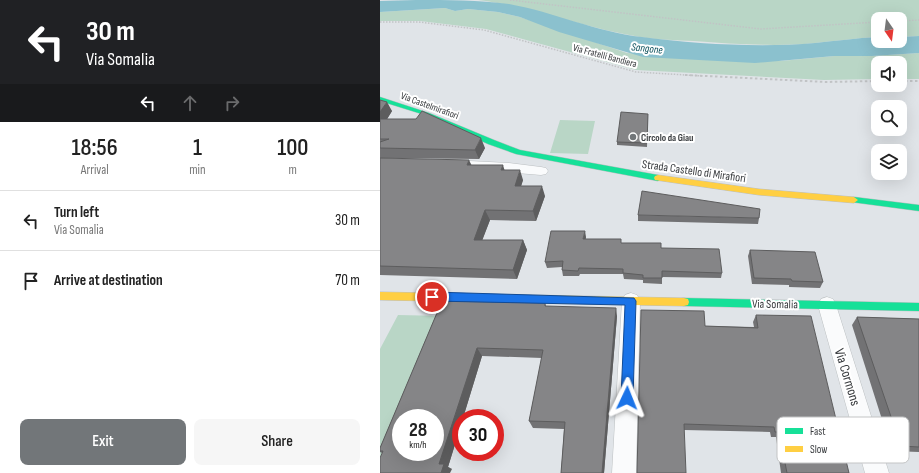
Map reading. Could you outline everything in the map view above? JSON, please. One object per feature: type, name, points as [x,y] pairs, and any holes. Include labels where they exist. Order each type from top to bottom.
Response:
[{"type":"street","name":"Via Castelmirafiori","points":[[380,99],[427,114],[471,133]]},
{"type":"street","name":"Strada Castello di Mirafiori","points":[[471,133],[519,152],[646,176],[759,192],[856,200],[919,208]]},
{"type":"street","points":[[434,164],[502,166],[541,171]]},
{"type":"street","name":"Via Somalia","points":[[382,299],[631,301],[919,307]]},
{"type":"street","points":[[624,473],[631,301]]},
{"type":"street","name":"Via Cormons","points":[[827,305],[860,417]]},
{"type":"street","name":"Via Cormons","points":[[874,463],[877,473]]},
{"type":"path","points":[[510,0],[761,29],[871,22]]},
{"type":"path","points":[[907,21],[919,20]]},
{"type":"path","name":"Via Fratelli Bandiera","points":[[380,22],[419,22],[484,30],[636,72],[825,82],[871,81]]},
{"type":"path","points":[[907,81],[919,81]]},
{"type":"green space","points":[[478,0],[919,0],[919,36],[907,37],[907,12],[871,12],[871,38],[785,45],[754,45],[646,38],[619,33],[499,3]]},
{"type":"green space","points":[[445,8],[455,11],[468,9],[498,12],[520,17],[627,53],[781,61],[834,56],[871,56],[871,79],[824,80],[636,70],[486,29],[420,21],[380,21],[380,12]]},
{"type":"green space","points":[[919,53],[919,79],[907,79],[907,56],[872,56]]},
{"type":"green space","points":[[560,120],[595,121],[588,154],[550,153]]},
{"type":"green space","points":[[398,315],[444,316],[405,409],[392,409],[392,442],[380,473],[380,349]]},
{"type":"water","name":"Sangone","points":[[451,0],[509,4],[608,31],[662,39],[706,43],[773,45],[871,38],[871,48],[907,48],[907,37],[919,36],[919,53],[872,56],[834,56],[755,63],[643,57],[559,32],[520,17],[498,12],[468,9],[455,11],[445,8],[380,12],[380,1]]},
{"type":"building","points":[[380,100],[387,102],[380,112]]},
{"type":"building","points":[[422,111],[481,138],[475,150],[380,148],[380,142],[389,139],[380,139],[380,119],[416,119]]},
{"type":"building","points":[[621,112],[648,114],[647,143],[617,142]]},
{"type":"building","points":[[380,158],[469,160],[467,165],[503,165],[501,170],[520,170],[515,186],[542,186],[533,211],[485,210],[474,240],[523,240],[513,270],[380,266]]},
{"type":"building","points":[[642,191],[760,209],[759,218],[638,215]]},
{"type":"building","points":[[551,231],[585,231],[583,239],[621,239],[621,243],[661,243],[661,248],[719,249],[722,273],[662,271],[662,278],[643,278],[643,275],[623,273],[623,269],[579,268],[578,271],[562,270],[563,261],[545,262]]},
{"type":"building","points":[[750,250],[815,252],[823,282],[754,278]]},
{"type":"building","points":[[442,301],[545,303],[545,306],[616,308],[602,473],[561,473],[565,422],[529,421],[543,350],[477,348],[457,409],[452,409],[452,424],[444,449],[444,409],[396,409]]},
{"type":"building","points":[[641,310],[704,311],[705,326],[758,328],[756,315],[811,316],[835,417],[777,417],[777,432],[775,432],[774,427],[684,424],[686,473],[637,473]]},
{"type":"building","points":[[857,317],[919,319],[919,447],[909,446],[909,417],[891,417]]},
{"type":"building","points":[[392,420],[392,461],[440,461],[439,464],[444,464],[441,473],[380,473],[380,458],[383,451],[380,451]]},
{"type":"building","points":[[785,463],[847,463],[849,473],[787,473]]},
{"type":"traffic: fast","points":[[380,99],[427,114],[491,142],[519,152],[658,178]]},
{"type":"traffic: fast","points":[[854,200],[919,208]]},
{"type":"traffic: fast","points":[[684,302],[919,307]]},
{"type":"traffic: slow","points":[[658,178],[759,192],[854,200]]},
{"type":"traffic: slow","points":[[380,296],[684,302]]},
{"type":"place","name":"Circolo da Giau","points":[[633,137]]},
{"type":"route","points":[[432,297],[631,301],[627,398]]}]
